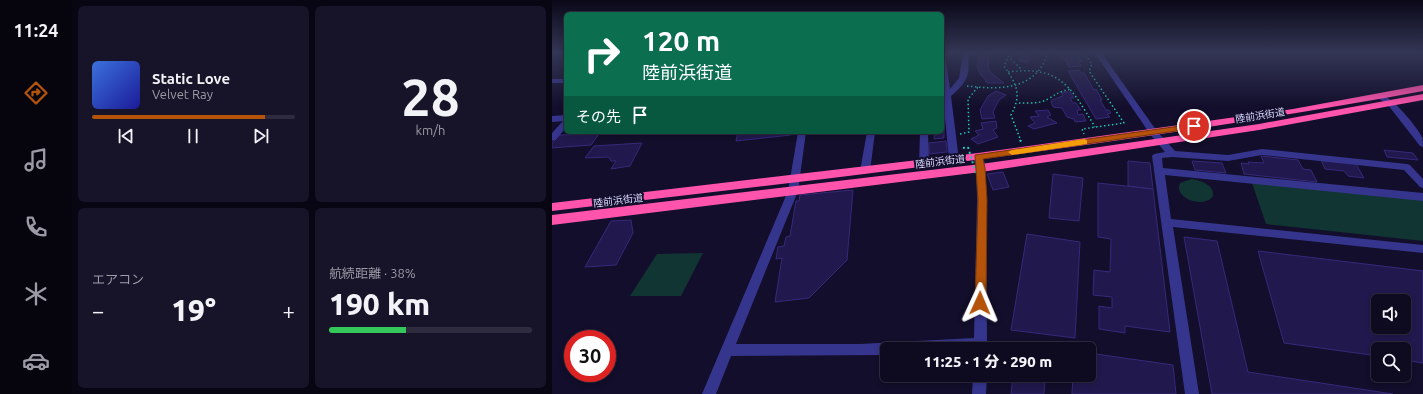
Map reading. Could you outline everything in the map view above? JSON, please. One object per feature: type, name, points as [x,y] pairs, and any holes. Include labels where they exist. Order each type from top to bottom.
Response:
[{"type":"highway","name":"陸前浜街道","points":[[552,207],[978,166],[1157,137],[1423,88]]},
{"type":"highway","name":"陸前浜街道","points":[[552,220],[793,185],[865,171],[924,164],[954,155],[978,166],[1024,151],[1087,142],[1157,137],[1288,122],[1423,97]]},
{"type":"street","points":[[944,70],[954,155]]},
{"type":"street","points":[[947,95],[959,85],[966,70]]},
{"type":"street","points":[[1110,70],[1157,137],[1172,154]]},
{"type":"street","points":[[552,80],[564,81]]},
{"type":"street","points":[[1382,96],[1391,104],[1423,144]]},
{"type":"street","points":[[552,119],[564,118]]},
{"type":"street","points":[[552,138],[564,125]]},
{"type":"street","points":[[709,394],[728,350],[793,185],[802,134]]},
{"type":"street","points":[[865,171],[871,134]]},
{"type":"street","points":[[924,134],[924,164]]},
{"type":"street","points":[[1192,394],[1157,156],[1172,154],[1228,158],[1262,152],[1407,167],[1423,185]]},
{"type":"street","points":[[978,166],[982,200],[980,342]]},
{"type":"street","points":[[1160,171],[1423,197]]},
{"type":"street","points":[[1167,222],[1423,249]]},
{"type":"street","points":[[728,350],[880,349]]},
{"type":"street","points":[[979,394],[980,382]]},
{"type":"path","points":[[1015,70],[1008,72],[1018,92],[1019,103],[1011,115],[1024,151]]},
{"type":"path","points":[[959,85],[978,87],[1015,85],[1026,82],[1039,70]]},
{"type":"path","points":[[1044,70],[1052,73],[1071,89],[1095,127]]},
{"type":"path","points":[[1087,142],[1082,129],[1124,123],[1089,70]]},
{"type":"path","points":[[961,138],[960,133],[969,132],[968,99],[978,87]]},
{"type":"path","points":[[1019,103],[1036,103],[1048,99],[1060,91],[1071,89]]},
{"type":"path","points":[[954,155],[962,149],[961,144]]},
{"type":"path","points":[[968,146],[978,166]]},
{"type":"green space","points":[[1192,179],[1207,184],[1212,189],[1213,196],[1209,200],[1197,202],[1185,198],[1181,194],[1179,189],[1180,183]]},
{"type":"green space","points":[[1252,183],[1423,200],[1423,241],[1266,224]]},
{"type":"green space","points":[[703,253],[681,296],[630,296],[657,254]]},
{"type":"building","points":[[979,70],[989,70],[1004,83],[988,83]]},
{"type":"building","points":[[1079,70],[1081,73],[1084,73],[1094,90],[1096,89],[1106,110],[1109,110],[1111,113],[1107,114],[1110,117],[1096,119],[1068,71]]},
{"type":"building","points":[[996,91],[1006,95],[999,100],[993,112],[995,118],[982,119],[980,110],[988,96]]},
{"type":"building","points":[[1061,92],[1070,92],[1074,98],[1070,98],[1073,103],[1076,103],[1081,110],[1077,110],[1078,115],[1083,114],[1086,121],[1075,122],[1074,119],[1067,117],[1062,108],[1053,107],[1051,102],[1052,100],[1063,96]]},
{"type":"building","points":[[1048,110],[1051,115],[1047,117],[1057,123],[1034,129],[1028,126],[1035,123],[1030,117],[1039,116],[1035,111]]},
{"type":"building","points":[[996,121],[997,128],[993,130],[998,137],[978,144],[971,139],[979,135],[975,131],[983,129],[981,123]]},
{"type":"building","points":[[599,134],[591,145],[552,148],[552,143],[560,135]]},
{"type":"building","points":[[738,134],[791,134],[791,135],[736,141]]},
{"type":"building","points":[[935,134],[944,134],[944,138],[934,139]]},
{"type":"building","points":[[946,141],[947,152],[929,154],[929,143]]},
{"type":"building","points":[[642,143],[630,166],[611,169],[616,161],[611,161],[609,157],[585,158],[594,146]]},
{"type":"building","points":[[1384,150],[1413,153],[1418,160],[1387,157]]},
{"type":"building","points":[[1261,156],[1298,160],[1303,169],[1311,170],[1317,182],[1244,174],[1241,163],[1264,163]]},
{"type":"building","points":[[1321,160],[1356,164],[1364,178],[1348,176],[1344,171],[1325,169]]},
{"type":"building","points":[[1128,161],[1150,163],[1153,189],[1128,186]]},
{"type":"building","points":[[1192,161],[1222,163],[1226,173],[1195,170]]},
{"type":"building","points":[[1003,172],[1009,187],[993,190],[987,174]]},
{"type":"building","points":[[1053,174],[1083,178],[1079,221],[1049,218]]},
{"type":"building","points":[[1098,183],[1153,189],[1170,332],[1125,326],[1125,333],[1099,329],[1099,306],[1112,308],[1112,297],[1093,295],[1094,270],[1110,272],[1111,239],[1098,237]]},
{"type":"building","points":[[853,190],[847,260],[809,298],[775,302],[782,258],[776,259],[778,247],[784,246],[786,237],[790,236],[796,201],[799,201],[800,195]]},
{"type":"building","points":[[631,220],[633,233],[616,265],[585,267],[611,221]]},
{"type":"building","points":[[1027,234],[1080,242],[1075,338],[1011,330]]},
{"type":"building","points":[[1184,237],[1217,241],[1248,372],[1393,394],[1212,394]]},
{"type":"building","points":[[1258,251],[1423,271],[1423,363],[1411,361],[1411,342],[1371,342],[1371,355],[1284,343]]},
{"type":"building","points":[[1096,354],[1173,365],[1176,394],[1072,394],[1073,382],[1096,382]]},
{"type":"building","points":[[1012,382],[1045,382],[1044,394],[1011,394]]},
{"type":"slow traffic","points":[[1012,152],[1084,142]]},
{"type":"route","points":[[980,303],[982,200],[981,168],[978,157],[1194,126]]}]
